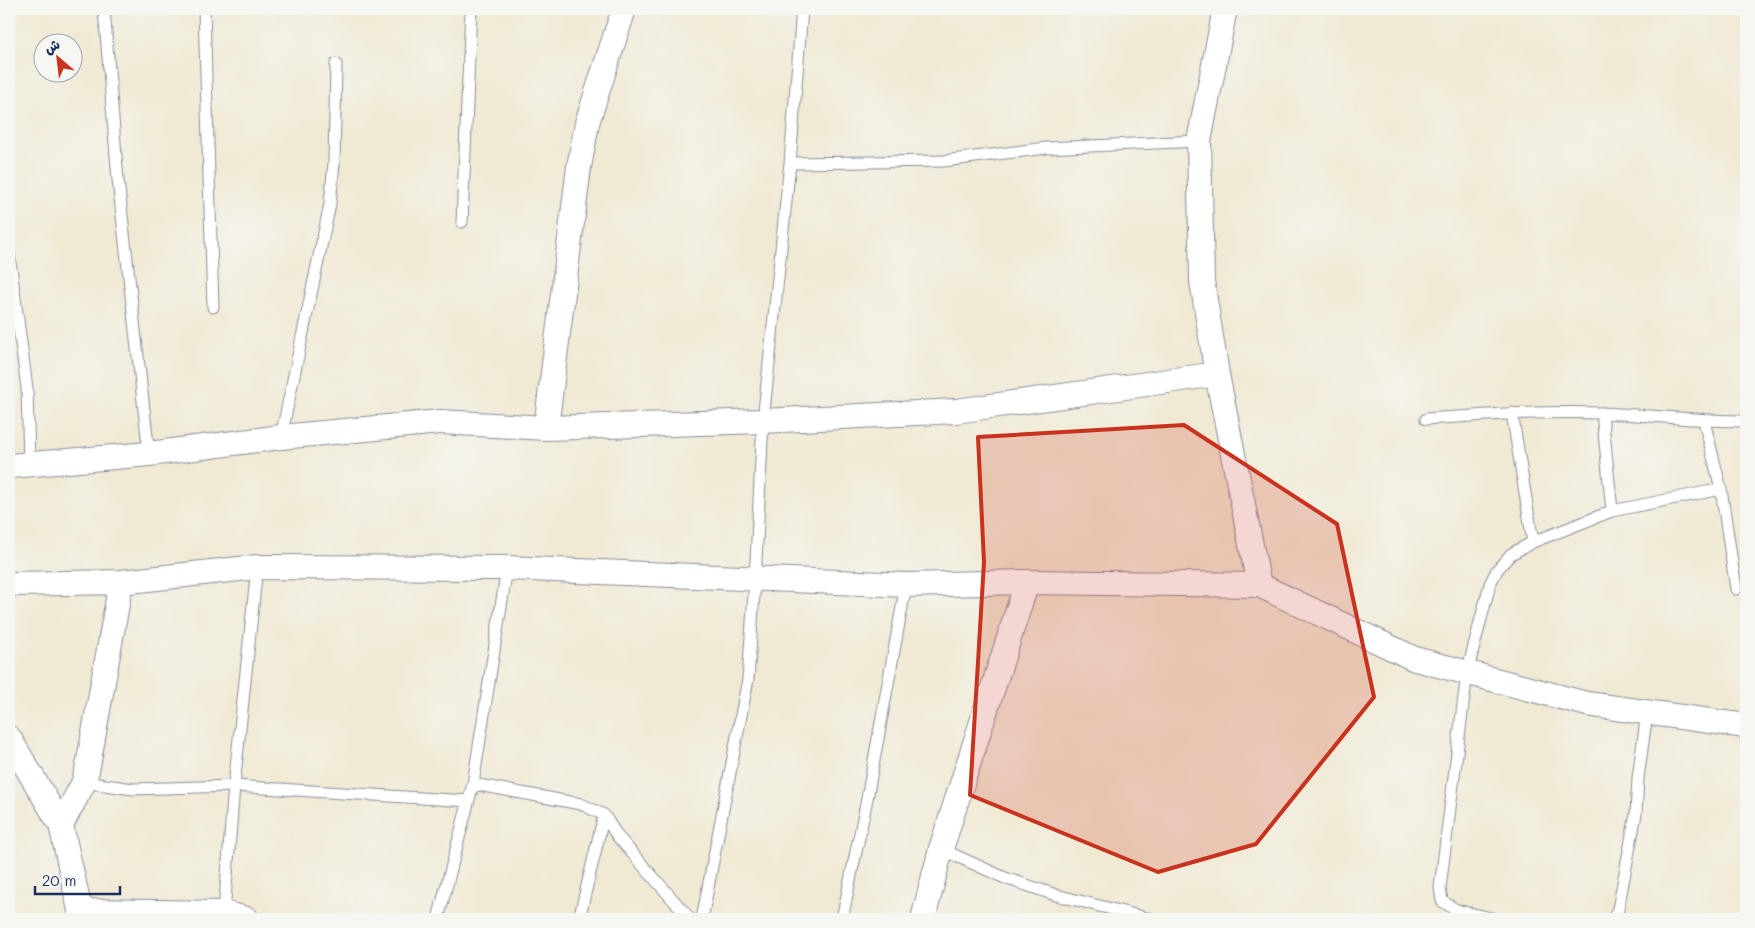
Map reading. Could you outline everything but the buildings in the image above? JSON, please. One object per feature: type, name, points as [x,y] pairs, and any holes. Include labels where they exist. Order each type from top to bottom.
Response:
[{"type":"street","points":[[546,428],[579,167],[586,132],[624,9]]},
{"type":"street","points":[[1225,9],[1199,141],[1202,281],[1217,374],[1259,585]]},
{"type":"street","points":[[19,465],[149,454],[281,437],[440,422],[546,428],[763,421],[956,411],[1217,374]]},
{"type":"street","points":[[9,584],[121,582],[257,567],[506,568],[906,585],[1027,582],[1259,585],[1415,660],[1587,704],[1746,726]]},
{"type":"street","points":[[61,825],[84,782],[121,582]]},
{"type":"street","points":[[923,919],[941,849],[1027,582]]},
{"type":"street","points":[[9,738],[61,825],[81,915],[224,913],[247,919]]},
{"type":"lane","points":[[104,9],[118,180],[149,454]]},
{"type":"lane","points":[[204,9],[214,307]]},
{"type":"lane","points":[[462,222],[470,9]]},
{"type":"lane","points":[[702,919],[748,679],[763,421],[790,163],[802,9]]},
{"type":"lane","points":[[281,437],[330,204],[334,163],[336,64]]},
{"type":"lane","points":[[790,163],[944,161],[1046,148],[1199,141]]},
{"type":"lane","points":[[9,252],[28,388],[19,465]]},
{"type":"lane","points":[[1512,413],[1533,542]]},
{"type":"lane","points":[[1426,419],[1512,413],[1602,413],[1704,421],[1746,421]]},
{"type":"lane","points":[[1602,413],[1612,511]]},
{"type":"lane","points":[[1704,421],[1721,489],[1736,589]]},
{"type":"lane","points":[[1496,919],[1456,910],[1442,901],[1440,888],[1467,673],[1490,584],[1497,570],[1511,554],[1533,542],[1612,511],[1721,489]]},
{"type":"lane","points":[[224,913],[234,786],[257,567]]},
{"type":"lane","points":[[438,919],[473,784],[506,568]]},
{"type":"lane","points":[[842,919],[866,804],[906,585]]},
{"type":"lane","points":[[1613,919],[1618,909],[1636,814],[1638,778],[1646,713]]},
{"type":"lane","points":[[84,782],[133,789],[234,786],[468,801]]},
{"type":"lane","points":[[473,784],[581,804],[604,815],[618,837],[690,919]]},
{"type":"lane","points":[[579,919],[604,815]]},
{"type":"lane","points":[[941,849],[1014,881],[1151,919]]},
{"type":"highlighted area","points":[[1184,425],[1337,524],[1374,697],[1256,844],[1158,872],[970,795],[984,562],[978,437]]}]
